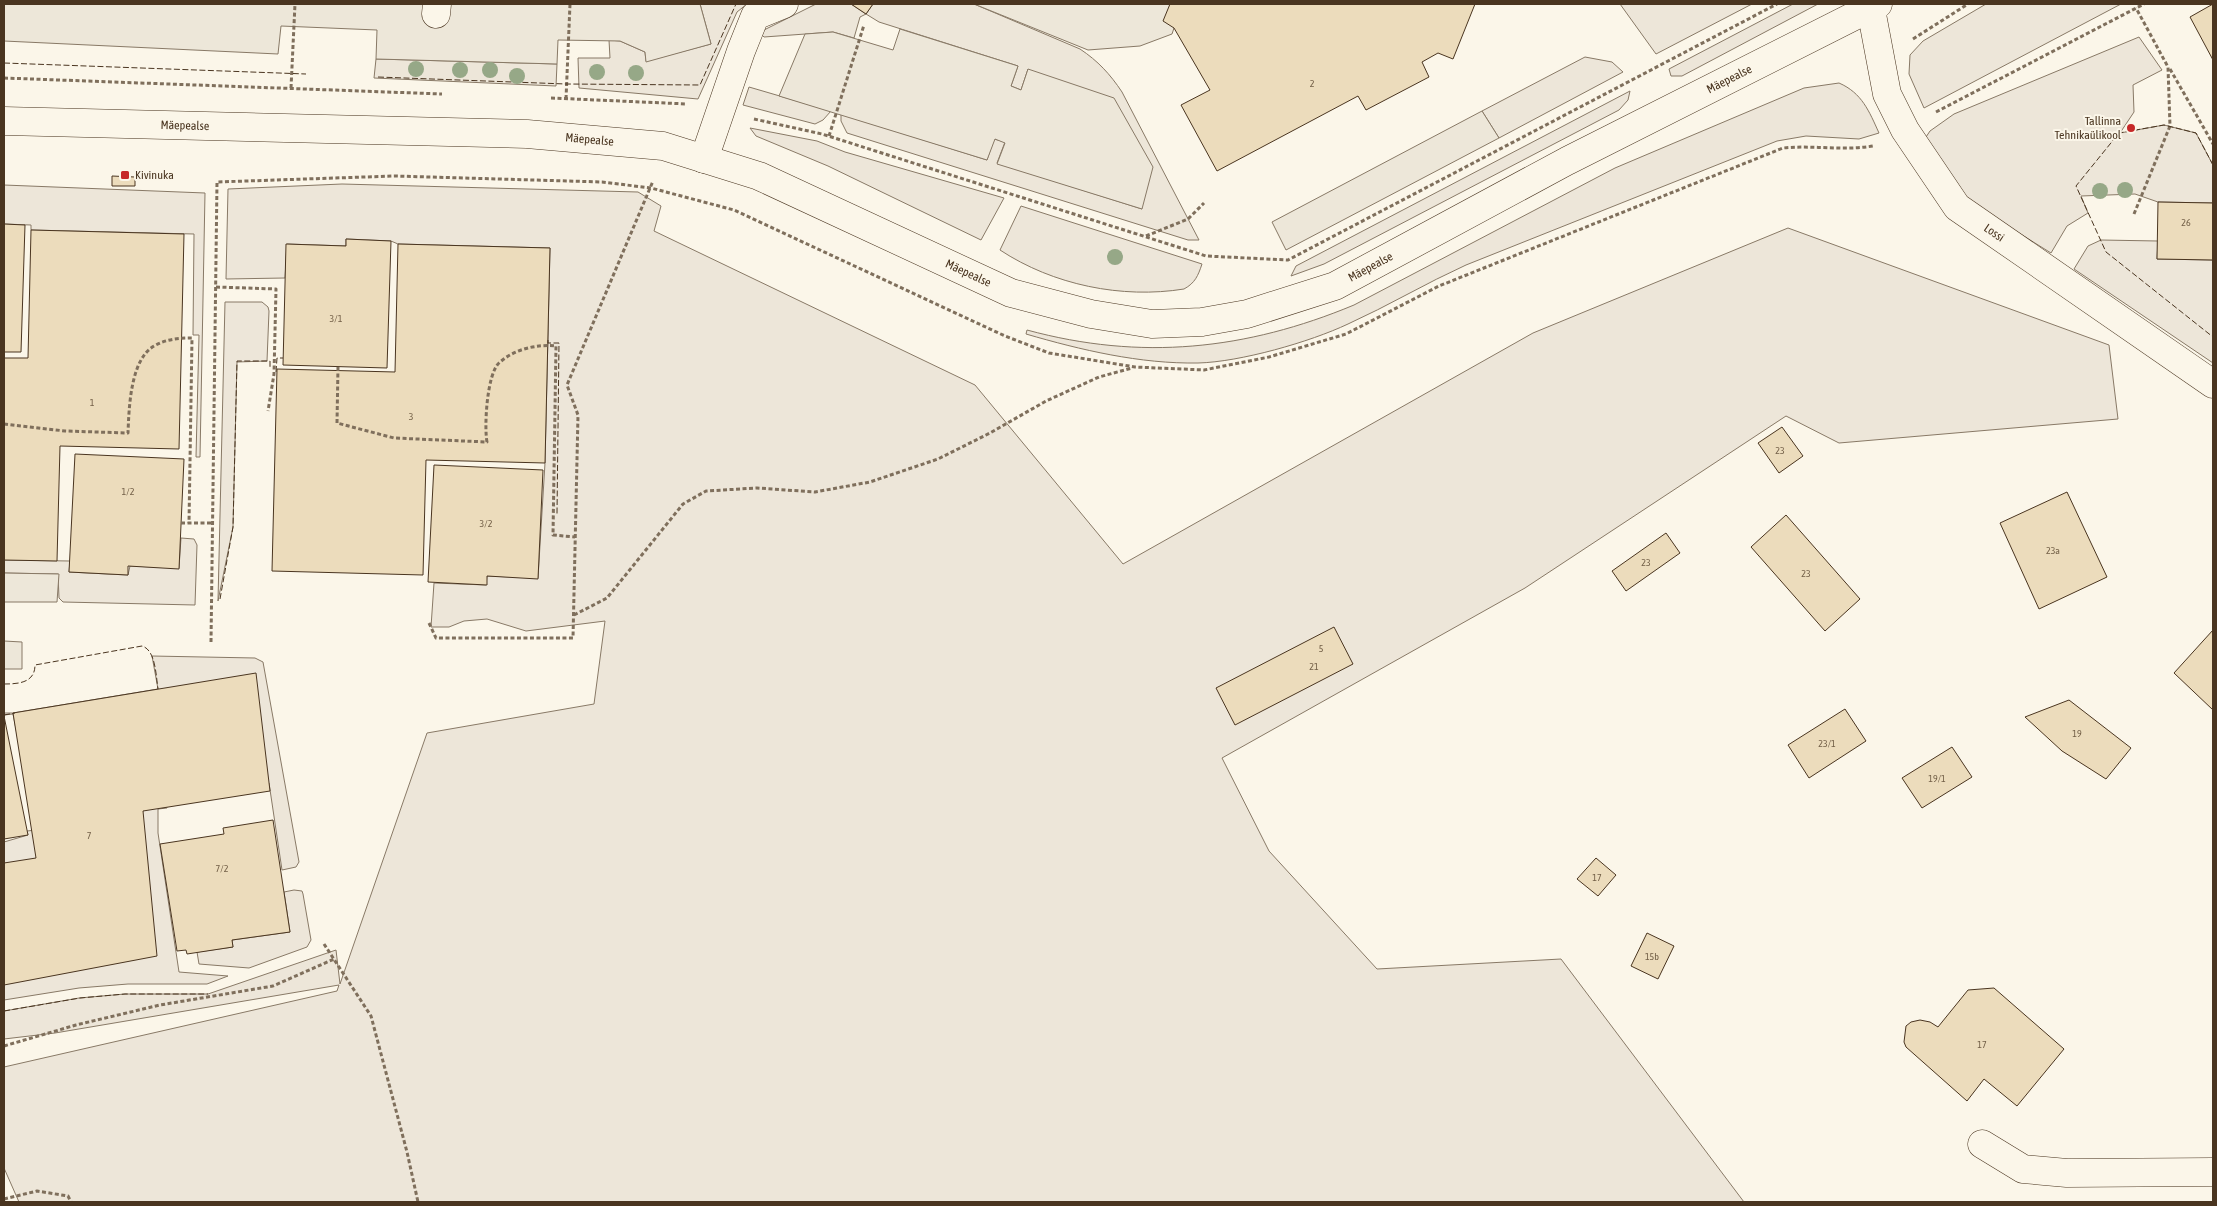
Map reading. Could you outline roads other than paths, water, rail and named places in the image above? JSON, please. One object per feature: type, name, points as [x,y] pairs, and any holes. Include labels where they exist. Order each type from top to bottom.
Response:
[{"type":"street","points":[[704,159],[755,16],[784,4]]},
{"type":"street","name":"Mäepealse","points":[[4,121],[526,134],[663,146],[759,176],[1011,293],[1091,314],[1152,324],[1202,322],[1247,314],[1335,286],[1566,161],[1873,5]]},
{"type":"street","name":"Lossi","points":[[1873,5],[1887,94],[1905,130],[1957,207],[2213,384]]},
{"type":"street","points":[[1982,1144],[2022,1169],[2067,1173],[2213,1172]]},
{"type":"place","name":"Tallinna Tehnikaülikool","points":[[2131,128]]},
{"type":"place","name":"Kivinuka","points":[[125,175]]}]
